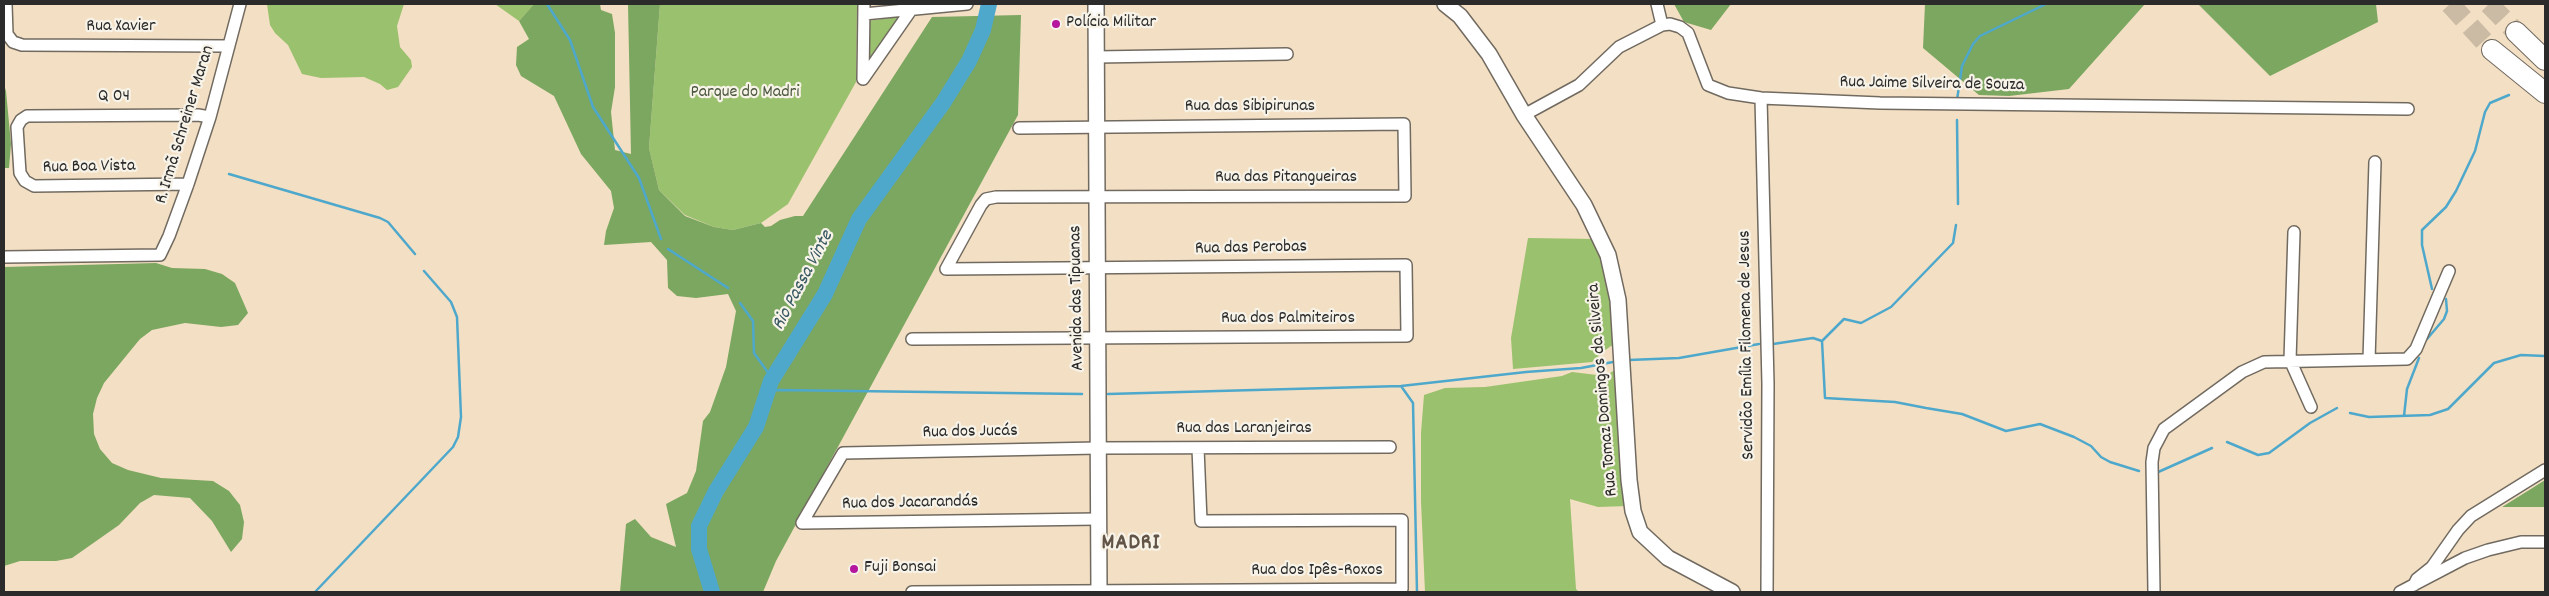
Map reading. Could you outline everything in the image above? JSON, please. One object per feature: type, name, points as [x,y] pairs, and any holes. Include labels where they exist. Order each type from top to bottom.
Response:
[{"type":"highway","points":[[2516,32],[2545,60]]},
{"type":"highway","points":[[2492,50],[2545,93]]},
{"type":"main road","name":"Avenida das Tipuanas","points":[[1096,4],[1099,591]]},
{"type":"main road","name":"Rua Tomaz Domingos da Silveira","points":[[1445,4],[1475,34],[1524,115],[1584,204],[1611,263],[1620,312],[1629,480],[1636,523],[1647,540],[1663,554],[1732,592]]},
{"type":"street","name":"Rua Xavier","points":[[6,4],[7,34],[13,42],[22,45],[230,46]]},
{"type":"street","name":"R. Irmã Schreiner Maran","points":[[4,257],[160,255],[188,184],[210,117],[240,4]]},
{"type":"street","points":[[911,10],[863,80],[864,9],[911,10],[967,4]]},
{"type":"street","points":[[1524,115],[1579,85],[1619,47],[1662,26],[1657,4]]},
{"type":"street","name":"Rua Jaime Silveira de Souza","points":[[1662,26],[1680,27],[1688,33],[1708,85],[1728,93],[1761,98],[1880,103],[2408,109]]},
{"type":"street","points":[[1096,57],[1287,54]]},
{"type":"street","name":"Servidão Emília Filomena de Jesus","points":[[1761,98],[1768,384],[1767,592]]},
{"type":"street","name":"Q 04","points":[[20,120],[27,116],[198,115],[210,117]]},
{"type":"street","name":"Rua Boa Vista","points":[[20,120],[17,127],[20,173],[29,184],[188,184]]},
{"type":"street","name":"Rua das Sibipirunas","points":[[1019,128],[1404,124]]},
{"type":"street","name":"Rua das Pitangueiras","points":[[1096,197],[1405,196],[1404,124]]},
{"type":"street","points":[[2369,360],[2375,162]]},
{"type":"street","name":"Rua das Perobas","points":[[1096,197],[996,197],[986,199],[946,269],[1406,265]]},
{"type":"street","points":[[2294,232],[2290,360],[2310,407]]},
{"type":"street","name":"Rua dos Palmiteiros","points":[[1097,338],[1408,336],[1406,265]]},
{"type":"street","points":[[2154,592],[2152,462],[2158,436],[2173,421],[2242,372],[2264,362],[2290,360],[2401,360],[2411,356],[2448,270]]},
{"type":"street","points":[[912,339],[1097,338]]},
{"type":"street","name":"Rua das Laranjeiras","points":[[1098,448],[1390,447]]},
{"type":"street","name":"Rua dos Jucás","points":[[843,453],[1098,448]]},
{"type":"street","name":"Rua dos Ipês-Roxos","points":[[1099,591],[1402,589],[1402,520],[1201,521],[1198,448]]},
{"type":"street","name":"Rua dos Jacarandás","points":[[843,453],[802,523],[1098,519]]},
{"type":"street","points":[[2414,585],[2417,579],[2432,567],[2458,530],[2471,516],[2545,470]]},
{"type":"street","points":[[2400,592],[2465,558],[2488,550],[2522,542],[2545,542]]},
{"type":"street","points":[[912,592],[1099,591]]},
{"type":"green space","points":[[267,4],[404,4],[397,26],[400,47],[411,60],[412,67],[398,87],[387,90],[380,84],[364,77],[321,78],[302,74],[288,45],[275,33],[270,25]]},
{"type":"green space","points":[[495,4],[534,4],[519,21]]},
{"type":"green space","points":[[534,4],[600,4],[601,10],[612,14],[615,33],[615,87],[611,112],[615,150],[631,154],[628,4],[660,4],[649,148],[659,190],[685,216],[714,227],[733,230],[761,223],[765,227],[771,226],[780,220],[803,216],[932,17],[1021,15],[1018,115],[776,561],[763,592],[620,592],[626,524],[635,519],[651,537],[676,547],[666,504],[687,493],[696,471],[703,421],[710,412],[726,367],[736,311],[728,294],[696,298],[677,296],[668,288],[667,260],[651,242],[604,245],[606,231],[614,208],[611,191],[581,154],[554,96],[521,76],[516,65],[517,47],[529,39],[519,21]]},
{"type":"green space","name":"Parque do Madri","points":[[660,4],[857,4],[856,82],[788,204],[761,223],[733,230],[714,227],[685,215],[659,190],[649,148]]},
{"type":"green space","points":[[1674,4],[1731,4],[1711,30],[1684,22]]},
{"type":"green space","points":[[1925,4],[2145,4],[2069,89],[2009,96],[1979,95],[1923,48]]},
{"type":"green space","points":[[2198,4],[2376,4],[2378,22],[2270,76]]},
{"type":"green space","points":[[898,17],[873,59],[867,63],[867,21]]},
{"type":"green space","points":[[4,85],[11,144],[9,168],[4,168]]},
{"type":"green space","points":[[1528,238],[1596,239],[1603,251],[1618,345],[1611,346],[1592,362],[1513,369],[1511,338]]},
{"type":"green space","points":[[156,263],[172,268],[205,269],[222,274],[235,283],[248,313],[238,325],[221,327],[185,323],[152,330],[140,339],[104,383],[97,398],[93,414],[94,434],[100,449],[112,463],[128,470],[161,478],[213,481],[229,491],[240,505],[244,522],[242,539],[231,552],[212,521],[190,498],[154,495],[140,503],[119,525],[72,558],[56,561],[20,561],[4,566],[4,267]]},
{"type":"green space","points":[[1618,368],[1628,506],[1598,507],[1570,499],[1576,589],[1579,592],[1425,592],[1421,501],[1421,433],[1424,395],[1445,388],[1485,387],[1562,376],[1572,372],[1605,376]]},
{"type":"green space","points":[[2545,480],[2545,507],[2502,507],[2534,487]]},
{"type":"waterway","points":[[547,4],[570,40],[593,107],[639,178],[661,239]]},
{"type":"waterway","name":"Rio Passa Vinte","points":[[712,592],[699,549],[699,526],[716,491],[756,427],[771,381],[825,294],[859,219],[943,103],[969,61],[983,30],[989,4]]},
{"type":"waterway","points":[[1957,100],[1962,66],[1973,44],[1980,36],[2046,4]]},
{"type":"waterway","points":[[2432,289],[2422,245],[2422,230],[2446,207],[2456,191],[2475,151],[2485,112],[2490,103],[2509,95]]},
{"type":"waterway","points":[[1957,120],[1958,204]]},
{"type":"waterway","points":[[229,174],[380,218],[388,222],[415,254]]},
{"type":"waterway","points":[[1823,340],[1844,319],[1861,323],[1891,307],[1953,243],[1956,225]]},
{"type":"waterway","points":[[668,249],[728,288]]},
{"type":"waterway","points":[[315,592],[453,447],[458,437],[461,417],[457,317],[451,302],[424,271]]},
{"type":"waterway","points":[[2427,339],[2444,319],[2447,311],[2446,299]]},
{"type":"waterway","points":[[740,303],[753,321],[754,353],[769,374],[771,381]]},
{"type":"waterway","points":[[1773,344],[1813,338],[1822,341]]},
{"type":"waterway","points":[[1822,341],[1825,398],[1895,402],[1962,414],[2006,431],[2040,424],[2074,437],[2091,446],[2101,457],[2110,462],[2139,471]]},
{"type":"waterway","points":[[1629,360],[1679,358],[1759,344]]},
{"type":"waterway","points":[[2350,413],[2369,417],[2430,415],[2448,409],[2494,363],[2521,355],[2545,356]]},
{"type":"waterway","points":[[2404,416],[2407,389],[2419,358]]},
{"type":"waterway","points":[[1108,394],[1401,386],[1581,368],[1613,362]]},
{"type":"waterway","points":[[1401,386],[1413,403],[1417,592]]},
{"type":"waterway","points":[[767,394],[777,390],[1082,394]]},
{"type":"waterway","points":[[2227,442],[2258,455],[2269,453],[2310,423],[2337,408]]},
{"type":"waterway","points":[[2156,473],[2212,448]]},
{"type":"tunnel","points":[[2450,4],[2492,50]]},
{"type":"tunnel","points":[[2489,4],[2516,32]]},
{"type":"place","name":"Polícia Militar","points":[[1056,24]]},
{"type":"place","name":"Fuji Bonsai","points":[[854,569]]},
{"type":"district","name":"MADRI","points":[[1131,545]]}]
